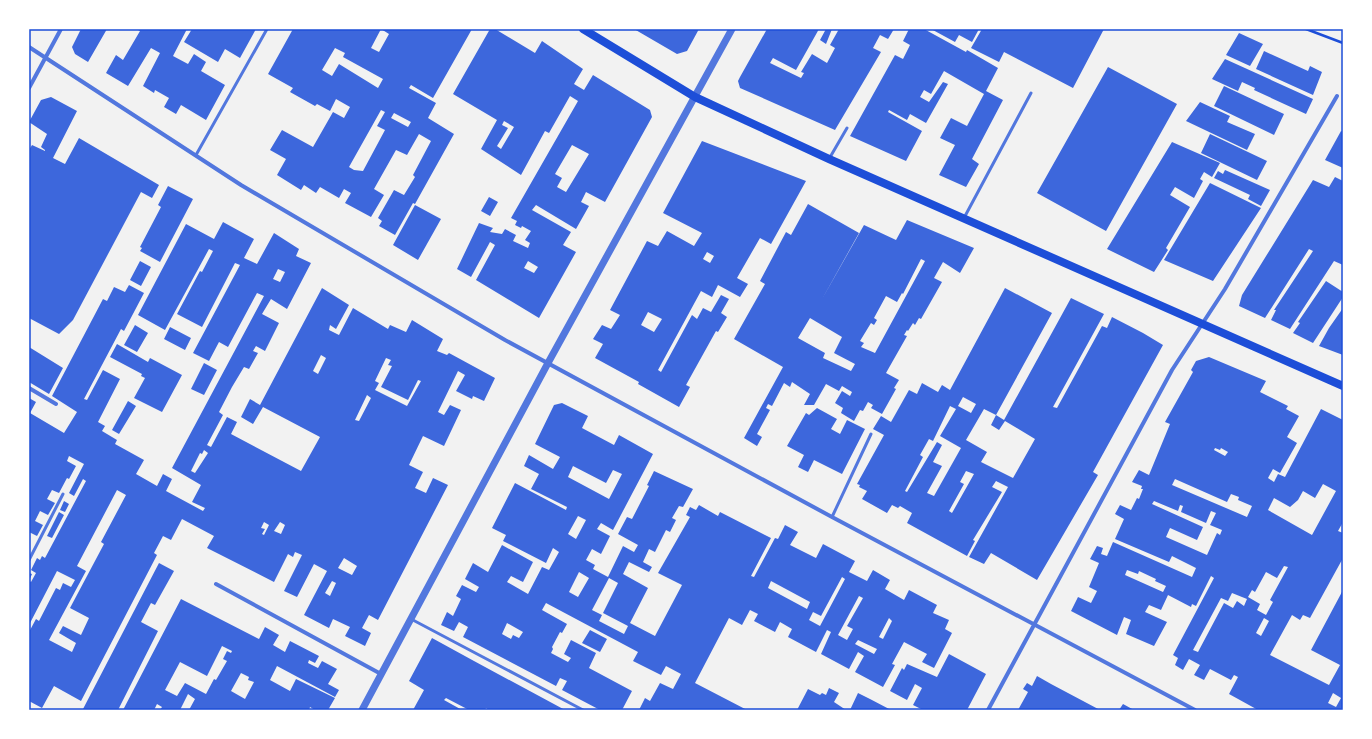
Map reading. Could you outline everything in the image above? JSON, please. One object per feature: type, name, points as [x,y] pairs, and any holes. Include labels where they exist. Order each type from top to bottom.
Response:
[{"type":"main road","points":[[583,29],[695,97],[829,159],[1343,386]]},
{"type":"street","points":[[29,88],[61,29]]},
{"type":"street","points":[[362,710],[548,363],[732,29]]},
{"type":"street","points":[[29,47],[241,185],[506,340],[832,517],[1195,710]]},
{"type":"street","points":[[988,710],[1172,370],[1229,282],[1337,96]]},
{"type":"street","points":[[29,388],[56,404]]},
{"type":"street","points":[[216,584],[381,674]]},
{"type":"lane","points":[[196,155],[267,29]]},
{"type":"lane","points":[[964,219],[1031,92]]},
{"type":"lane","points":[[829,159],[847,128]]},
{"type":"lane","points":[[832,517],[871,434]]},
{"type":"lane","points":[[29,560],[63,494]]},
{"type":"lane","points":[[410,619],[583,710]]},
{"type":"path","points":[[1306,29],[1343,43]]},
{"type":"building","points":[[81,29],[107,29],[88,62],[75,54],[72,47]]},
{"type":"building","points":[[136,29],[187,29],[173,56],[188,64],[194,54],[206,62],[201,71],[225,85],[206,120],[181,105],[176,114],[164,107],[169,98],[155,90],[154,93],[143,86],[160,53],[151,48],[128,86],[106,73],[116,55],[123,60],[140,31]]},
{"type":"building","points":[[192,29],[256,29],[240,58],[225,49],[218,62],[184,42]]},
{"type":"building","points":[[293,29],[381,29],[472,29],[433,98],[411,85],[409,88],[436,103],[428,118],[454,134],[415,204],[413,203],[395,235],[379,226],[382,221],[378,218],[394,190],[404,195],[415,177],[413,175],[431,141],[419,134],[407,155],[396,150],[374,189],[384,195],[371,217],[345,203],[351,193],[344,189],[339,198],[320,187],[316,193],[304,185],[301,190],[277,175],[286,159],[270,150],[282,130],[313,147],[333,112],[344,118],[350,107],[336,99],[330,111],[317,104],[315,106],[290,92],[293,88],[268,74]],"holes":[[[381,29],[389,34],[379,52],[371,48]],[[335,48],[345,53],[343,57],[383,79],[378,88],[339,64],[332,76],[322,70]],[[381,110],[385,112],[377,126],[385,130],[363,171],[354,170],[349,167]],[[394,113],[411,122],[408,127],[391,118]]]},
{"type":"building","points":[[490,29],[495,29],[535,53],[542,41],[583,69],[574,84],[584,90],[593,75],[650,110],[652,117],[605,202],[586,192],[581,202],[589,206],[576,229],[536,205],[532,210],[571,232],[563,245],[576,252],[539,318],[476,280],[495,245],[490,242],[471,277],[457,269],[479,223],[493,228],[490,232],[502,234],[505,229],[516,235],[513,241],[528,248],[530,243],[525,240],[531,231],[522,226],[521,228],[515,225],[517,221],[511,218],[578,101],[570,96],[549,133],[545,131],[521,175],[481,149],[497,120],[453,94]],"holes":[[[504,121],[514,127],[501,149],[497,146],[508,128],[502,125]],[[572,145],[589,154],[566,192],[557,187],[562,178],[555,174]],[[528,261],[538,267],[534,273],[524,268]]]},
{"type":"building","points":[[634,29],[699,29],[687,51],[677,54]]},
{"type":"building","points":[[767,29],[819,29],[796,70],[773,58],[770,63],[801,78],[804,73],[801,72],[812,54],[827,63],[835,48],[830,45],[839,29],[894,29],[888,39],[880,35],[873,48],[881,52],[835,130],[740,88],[738,81]]},
{"type":"building","points":[[826,29],[832,29],[826,44],[820,40]]},
{"type":"building","points":[[909,29],[924,29],[966,52],[967,50],[998,68],[986,91],[1003,100],[972,159],[979,164],[966,187],[939,175],[955,145],[940,138],[951,118],[967,126],[984,94],[944,71],[931,94],[924,90],[920,97],[929,102],[943,82],[948,84],[926,123],[910,114],[907,120],[889,110],[888,112],[922,131],[906,161],[850,136],[895,55],[903,59],[910,45],[903,41]]},
{"type":"building","points":[[931,29],[979,29],[972,42],[959,35],[955,42]]},
{"type":"building","points":[[982,29],[1104,29],[1073,88],[1004,52],[999,62],[971,48]]},
{"type":"building","points":[[1239,33],[1263,44],[1250,66],[1226,55]]},
{"type":"building","points":[[1264,51],[1308,71],[1310,66],[1322,72],[1313,95],[1256,69]]},
{"type":"building","points":[[1225,59],[1313,99],[1306,114],[1254,90],[1255,88],[1242,82],[1238,91],[1212,79]]},
{"type":"building","points":[[1108,67],[1177,104],[1106,231],[1037,193]]},
{"type":"building","points":[[1224,86],[1284,114],[1274,135],[1214,106]]},
{"type":"building","points":[[51,97],[77,111],[53,158],[65,164],[79,138],[159,185],[152,198],[141,192],[73,320],[59,334],[29,318],[29,150],[32,145],[45,151],[41,147],[47,134],[29,122],[41,100]]},
{"type":"building","points":[[1200,102],[1230,116],[1227,122],[1255,134],[1247,150],[1186,121]]},
{"type":"building","points":[[1341,131],[1343,132],[1343,168],[1325,160]]},
{"type":"building","points":[[1210,134],[1267,161],[1257,180],[1201,153]]},
{"type":"building","points":[[702,141],[806,181],[771,244],[760,238],[737,278],[748,284],[740,297],[718,285],[712,297],[701,291],[658,370],[661,372],[692,315],[697,319],[703,308],[711,312],[721,295],[729,299],[721,313],[727,317],[718,332],[716,331],[686,385],[690,387],[679,407],[638,384],[639,382],[595,358],[603,344],[593,339],[602,325],[611,329],[620,315],[610,310],[647,241],[658,246],[667,231],[694,246],[702,233],[663,213]],"holes":[[[707,252],[714,256],[710,263],[703,259]],[[648,312],[662,319],[654,332],[641,325]]]},
{"type":"building","points":[[1172,142],[1220,163],[1212,177],[1204,172],[1200,179],[1203,181],[1194,198],[1175,187],[1170,195],[1190,207],[1166,248],[1168,250],[1154,272],[1107,249]]},
{"type":"building","points":[[1225,170],[1270,190],[1261,206],[1248,199],[1250,195],[1214,178],[1218,171],[1223,174]]},
{"type":"building","points":[[1335,177],[1343,181],[1343,265],[1334,261],[1290,329],[1271,320],[1276,310],[1274,310],[1313,251],[1309,249],[1265,318],[1239,306],[1242,295],[1313,180],[1329,187]]},
{"type":"building","points":[[1210,183],[1261,208],[1213,281],[1164,260]]},
{"type":"building","points":[[168,186],[193,199],[160,262],[140,251],[142,248],[140,247],[161,207],[158,205]]},
{"type":"building","points":[[489,197],[498,202],[490,216],[481,211]]},
{"type":"building","points":[[808,204],[859,233],[821,301],[864,225],[896,240],[907,220],[974,248],[960,273],[943,262],[934,278],[942,282],[921,319],[919,318],[915,325],[913,323],[908,331],[907,330],[904,335],[907,336],[886,373],[899,380],[894,388],[896,389],[882,414],[871,408],[873,405],[868,402],[863,411],[860,410],[854,421],[841,413],[843,408],[835,403],[842,391],[850,396],[852,392],[842,386],[839,391],[826,384],[814,405],[804,405],[810,394],[792,382],[790,387],[784,383],[772,406],[768,404],[766,408],[770,410],[757,434],[762,437],[757,446],[744,438],[783,367],[734,339],[765,284],[760,281],[786,232],[791,235]],"holes":[[[921,259],[925,261],[875,353],[861,347],[864,343],[860,341],[871,323],[874,325],[877,320],[874,318],[886,296],[897,302],[902,293],[903,294]],[[810,318],[842,337],[834,353],[855,364],[851,371],[823,358],[825,353],[798,338]]]},
{"type":"building","points":[[415,205],[441,219],[418,260],[393,245]]},
{"type":"building","points":[[223,222],[254,239],[244,258],[257,264],[274,233],[299,249],[296,256],[311,263],[287,309],[271,299],[262,314],[279,323],[265,351],[256,346],[253,351],[258,353],[249,369],[244,367],[232,387],[219,412],[223,415],[207,445],[211,447],[227,417],[237,422],[231,434],[301,471],[320,437],[263,407],[253,424],[241,417],[250,399],[260,405],[322,288],[349,305],[336,329],[330,325],[329,330],[339,335],[353,308],[388,329],[390,325],[406,332],[412,320],[443,339],[437,351],[447,355],[449,353],[495,378],[484,401],[473,396],[472,399],[456,391],[465,375],[458,371],[438,412],[444,415],[450,405],[461,410],[444,446],[423,436],[409,465],[423,472],[415,488],[426,493],[433,478],[448,485],[378,620],[369,615],[362,628],[371,633],[365,646],[345,636],[350,627],[333,619],[329,628],[304,615],[327,571],[314,564],[297,597],[284,591],[302,555],[295,552],[293,557],[288,554],[274,582],[207,548],[214,536],[182,519],[171,540],[163,536],[154,553],[157,555],[81,701],[54,686],[42,708],[29,701],[29,632],[36,619],[39,621],[56,588],[60,590],[63,583],[71,587],[75,580],[57,571],[29,625],[29,581],[31,582],[36,573],[31,570],[37,558],[40,560],[42,556],[45,558],[86,481],[83,479],[74,496],[69,493],[84,464],[69,456],[67,461],[76,466],[69,479],[67,478],[59,493],[52,490],[47,499],[55,503],[48,515],[40,511],[35,521],[43,525],[37,536],[29,532],[29,398],[36,402],[30,413],[64,433],[77,412],[52,396],[103,299],[107,301],[114,287],[125,292],[129,285],[144,293],[124,331],[121,329],[84,399],[87,400],[103,370],[120,379],[98,422],[105,426],[102,431],[117,440],[115,444],[144,460],[136,474],[157,486],[163,474],[172,479],[166,491],[203,511],[205,508],[192,502],[201,485],[172,468],[264,296],[257,293],[228,347],[219,342],[209,361],[193,353],[240,265],[235,263],[202,327],[177,314],[200,271],[202,272],[213,251],[209,249],[165,330],[138,315],[186,224],[214,239]],"holes":[[[278,269],[285,272],[280,282],[273,279]],[[321,355],[326,358],[318,374],[313,371]],[[386,358],[391,360],[388,365],[392,366],[381,387],[408,400],[418,380],[421,381],[407,406],[375,390],[379,383],[375,381]],[[367,395],[371,398],[359,421],[355,420]],[[204,450],[208,453],[195,473],[191,471],[200,453],[202,454]],[[117,490],[126,495],[101,542],[104,544],[70,608],[89,618],[81,635],[63,626],[59,633],[76,643],[72,652],[49,640],[86,571],[77,566]],[[264,522],[269,525],[264,535],[262,534],[265,529],[261,528]],[[280,522],[285,525],[281,534],[274,531]],[[344,558],[357,566],[352,575],[338,568]],[[332,581],[336,583],[330,596],[325,593]]]},
{"type":"building","points":[[140,261],[151,267],[141,286],[130,280]]},
{"type":"building","points":[[1326,281],[1343,292],[1343,297],[1313,343],[1293,333],[1300,323],[1298,322]]},
{"type":"building","points":[[1005,288],[1052,313],[996,415],[1004,420],[1071,298],[1104,314],[1053,407],[1057,408],[1102,326],[1107,328],[1112,317],[1163,345],[1093,472],[1098,475],[1037,580],[991,553],[984,564],[969,557],[1008,487],[996,481],[992,487],[1002,492],[973,540],[975,541],[967,556],[907,523],[912,513],[900,506],[898,508],[892,505],[887,513],[862,499],[867,491],[859,487],[860,485],[857,484],[884,435],[873,429],[881,416],[891,422],[909,390],[917,394],[922,383],[938,392],[942,385],[950,390]],"holes":[[[963,397],[976,404],[971,413],[958,406]],[[950,406],[956,409],[940,436],[961,448],[934,496],[927,493],[942,466],[933,462],[942,445],[937,442],[907,492],[905,491],[923,457],[920,455],[929,439],[933,441]],[[984,409],[996,415],[991,425],[999,430],[1005,421],[1035,439],[1013,478],[981,462],[987,452],[966,440]],[[966,471],[974,474],[952,513],[949,511],[964,484],[960,482]]]},
{"type":"building","points":[[1343,308],[1343,355],[1319,346]]},
{"type":"building","points":[[135,325],[148,333],[137,352],[124,345]]},
{"type":"building","points":[[170,327],[191,338],[185,350],[164,339]]},
{"type":"building","points":[[117,344],[148,362],[150,358],[182,375],[162,412],[134,398],[145,378],[141,376],[142,374],[110,357]]},
{"type":"building","points":[[29,347],[63,368],[49,394],[29,382]]},
{"type":"building","points":[[1209,357],[1266,381],[1260,392],[1288,406],[1286,409],[1299,416],[1287,437],[1297,443],[1280,473],[1273,469],[1268,478],[1274,482],[1278,474],[1285,477],[1321,409],[1343,420],[1343,522],[1338,531],[1343,533],[1343,558],[1310,618],[1303,615],[1300,620],[1292,615],[1270,655],[1329,685],[1340,665],[1311,650],[1343,590],[1343,710],[1258,710],[1229,694],[1238,677],[1234,675],[1231,680],[1210,669],[1204,680],[1194,675],[1200,665],[1189,659],[1183,670],[1175,665],[1178,658],[1173,655],[1214,578],[1211,576],[1196,606],[1192,604],[1191,607],[1168,595],[1161,610],[1149,605],[1145,612],[1167,622],[1154,646],[1126,634],[1131,620],[1124,617],[1117,635],[1071,611],[1078,597],[1091,603],[1097,591],[1089,587],[1099,563],[1090,559],[1097,546],[1103,548],[1101,554],[1107,556],[1113,542],[1192,577],[1196,568],[1172,556],[1169,562],[1115,539],[1124,519],[1115,514],[1120,505],[1131,510],[1137,498],[1139,499],[1143,489],[1141,489],[1142,486],[1132,482],[1139,470],[1149,475],[1170,424],[1165,422],[1193,372],[1191,370],[1196,361]],"holes":[[[1215,448],[1220,450],[1221,448],[1228,452],[1225,456],[1214,450]],[[1175,479],[1227,502],[1231,494],[1239,497],[1238,500],[1252,506],[1247,517],[1172,485]],[[1323,484],[1336,491],[1312,535],[1268,510],[1274,498],[1290,507],[1298,500],[1303,491],[1315,498]],[[1154,501],[1178,511],[1180,505],[1183,506],[1181,512],[1206,523],[1211,511],[1216,513],[1210,525],[1222,530],[1220,535],[1217,533],[1207,555],[1166,537],[1170,528],[1197,540],[1203,527],[1152,504]],[[1284,566],[1288,567],[1270,600],[1273,602],[1266,615],[1257,610],[1260,604],[1248,597],[1252,590],[1255,592],[1266,572],[1277,578]],[[1127,570],[1138,574],[1139,571],[1156,579],[1155,581],[1166,586],[1163,592],[1125,575]],[[1232,593],[1247,599],[1244,606],[1237,601],[1233,608],[1224,603],[1198,652],[1193,650],[1221,598],[1228,601]],[[1264,618],[1269,621],[1261,636],[1256,633]],[[1333,693],[1341,698],[1336,707],[1328,703]]]},
{"type":"building","points":[[204,363],[217,370],[204,395],[191,389]]},
{"type":"building","points":[[128,401],[136,406],[119,434],[112,430]]},
{"type":"building","points":[[562,403],[588,416],[582,428],[614,445],[619,435],[653,454],[613,530],[601,523],[597,529],[610,536],[601,554],[592,549],[586,560],[595,565],[593,569],[608,577],[623,546],[634,552],[638,545],[618,534],[627,517],[632,519],[649,486],[647,485],[654,471],[693,489],[683,507],[679,506],[672,518],[676,520],[670,532],[666,530],[655,552],[649,549],[643,562],[652,567],[649,572],[629,562],[623,574],[648,588],[630,623],[655,636],[682,585],[658,573],[690,517],[686,515],[690,507],[696,510],[699,505],[718,516],[720,512],[771,538],[751,576],[754,577],[775,538],[778,539],[785,525],[798,532],[790,545],[816,558],[823,544],[855,561],[849,572],[867,581],[873,570],[890,580],[885,589],[904,600],[909,590],[937,605],[933,613],[949,620],[945,629],[952,633],[934,668],[922,662],[927,654],[904,642],[892,664],[895,665],[883,687],[855,672],[864,656],[858,652],[849,669],[821,654],[831,632],[827,630],[816,652],[788,637],[792,629],[780,622],[775,632],[754,621],[758,614],[750,610],[742,625],[729,618],[695,683],[747,710],[639,710],[645,698],[650,701],[660,683],[673,689],[681,674],[666,666],[661,675],[633,661],[638,652],[546,603],[542,610],[567,624],[562,633],[560,632],[552,647],[553,649],[551,653],[568,662],[571,658],[564,654],[571,640],[596,653],[589,668],[632,691],[622,710],[600,710],[562,690],[567,681],[560,678],[556,686],[463,637],[468,627],[459,622],[454,631],[441,625],[447,612],[453,616],[461,599],[456,596],[462,585],[476,592],[479,587],[465,579],[473,563],[488,572],[502,545],[533,562],[523,582],[511,576],[507,582],[528,594],[542,567],[549,570],[559,552],[553,548],[546,563],[503,541],[506,535],[492,528],[515,483],[566,510],[567,507],[531,489],[539,474],[524,466],[529,455],[553,469],[560,457],[535,444],[554,405]],"holes":[[[573,466],[606,483],[613,470],[622,474],[609,499],[568,477]],[[578,516],[586,520],[576,539],[568,534]],[[579,572],[589,578],[578,597],[569,592]],[[842,577],[845,579],[820,626],[809,620],[813,612],[821,616]],[[609,578],[618,583],[603,613],[628,626],[624,634],[599,621],[602,615],[592,610]],[[771,581],[810,602],[807,609],[768,588]],[[859,596],[863,598],[847,626],[853,629],[847,640],[838,635]],[[889,618],[892,621],[883,639],[879,637]],[[507,623],[523,632],[519,638],[513,635],[511,639],[502,634]],[[858,640],[877,649],[874,654],[855,644]]]},
{"type":"building","points":[[817,408],[837,419],[831,429],[840,434],[847,420],[865,429],[842,474],[814,460],[808,472],[798,467],[804,455],[787,446],[806,413],[809,415]]},
{"type":"building","points":[[64,501],[69,504],[65,512],[60,510]]},
{"type":"building","points":[[59,512],[64,515],[52,538],[47,536]]},
{"type":"building","points":[[159,563],[174,571],[155,605],[151,603],[141,622],[158,631],[118,710],[83,709]]},
{"type":"building","points":[[29,573],[32,574],[29,581]]},
{"type":"building","points":[[181,599],[259,639],[265,627],[279,635],[273,645],[285,652],[290,641],[319,656],[315,663],[309,660],[308,663],[318,668],[322,661],[337,669],[328,684],[339,690],[335,697],[277,666],[270,680],[290,691],[296,679],[335,698],[328,710],[315,710],[310,707],[309,710],[189,710],[195,699],[188,694],[180,710],[160,710],[162,707],[157,704],[154,710],[123,710]],"holes":[[[222,646],[232,651],[231,653],[227,651],[223,659],[227,661],[216,680],[214,679],[206,694],[185,683],[177,696],[165,690],[180,662],[207,676]],[[241,673],[249,677],[248,680],[254,682],[245,699],[231,691]]]},
{"type":"building","points":[[590,630],[607,639],[600,652],[582,643]]},
{"type":"building","points":[[432,638],[565,710],[489,710],[486,708],[485,710],[469,710],[446,698],[444,700],[462,710],[413,710],[424,690],[409,681]]},
{"type":"building","points":[[949,654],[986,674],[967,710],[923,710],[913,705],[922,688],[915,684],[907,700],[890,691],[902,668],[904,670],[907,664],[937,677]]},
{"type":"building","points":[[1037,676],[1100,710],[1018,710],[1028,692],[1023,689],[1027,683],[1032,686]]},
{"type":"building","points":[[829,688],[839,693],[834,702],[846,710],[797,710],[808,689],[820,695],[822,693],[826,695]]},
{"type":"building","points":[[858,693],[870,699],[891,710],[850,710]]},
{"type":"building","points":[[1123,704],[1134,710],[1119,710]]}]
